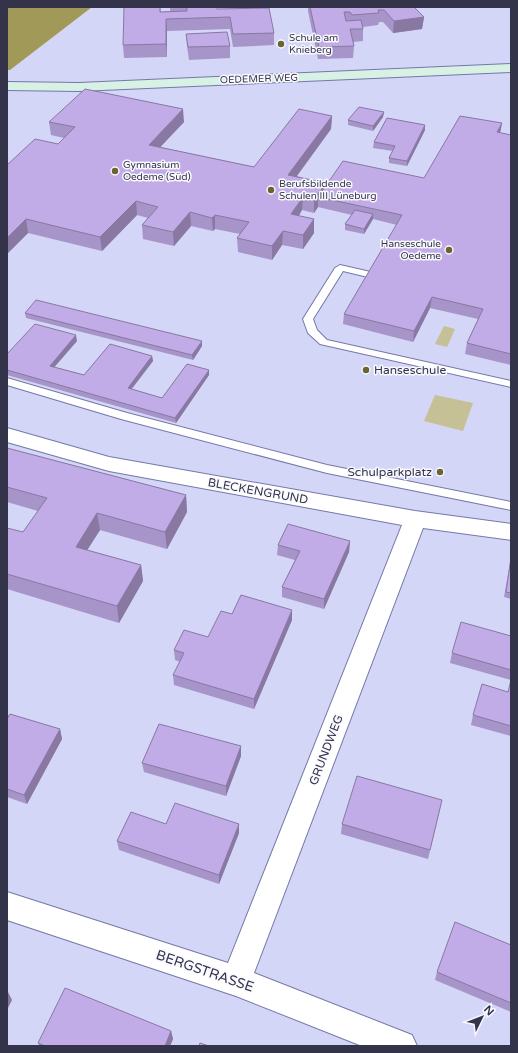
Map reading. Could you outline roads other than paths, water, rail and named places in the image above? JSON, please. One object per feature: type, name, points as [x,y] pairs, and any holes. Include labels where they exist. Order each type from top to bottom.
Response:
[{"type":"street","name":"OEDEMER WEG","points":[[7,86],[79,87],[511,68]]},
{"type":"street","name":"BLECKENGRUND","points":[[7,435],[110,464],[415,519],[511,532]]},
{"type":"street","name":"GRUNDWEG","points":[[236,981],[415,519]]},
{"type":"street","name":"BERGSTRASSE","points":[[7,906],[236,981],[401,1046]]},
{"type":"lane","points":[[372,275],[340,268],[308,319],[312,331],[324,342],[511,384]]},
{"type":"lane","points":[[7,381],[125,416],[320,467],[511,506]]},
{"type":"place","name":"Schule am Knieberg","points":[[281,44]]},
{"type":"place","name":"Gymnasium Oedeme (Süd)","points":[[115,171]]},
{"type":"place","name":"Berufsbildende Schulen III Lüneburg","points":[[271,190]]},
{"type":"place","name":"Hanseschule Oedeme","points":[[449,250]]},
{"type":"place","name":"Hanseschule","points":[[366,370]]},
{"type":"place","name":"Schulparkplatz","points":[[440,472]]}]
